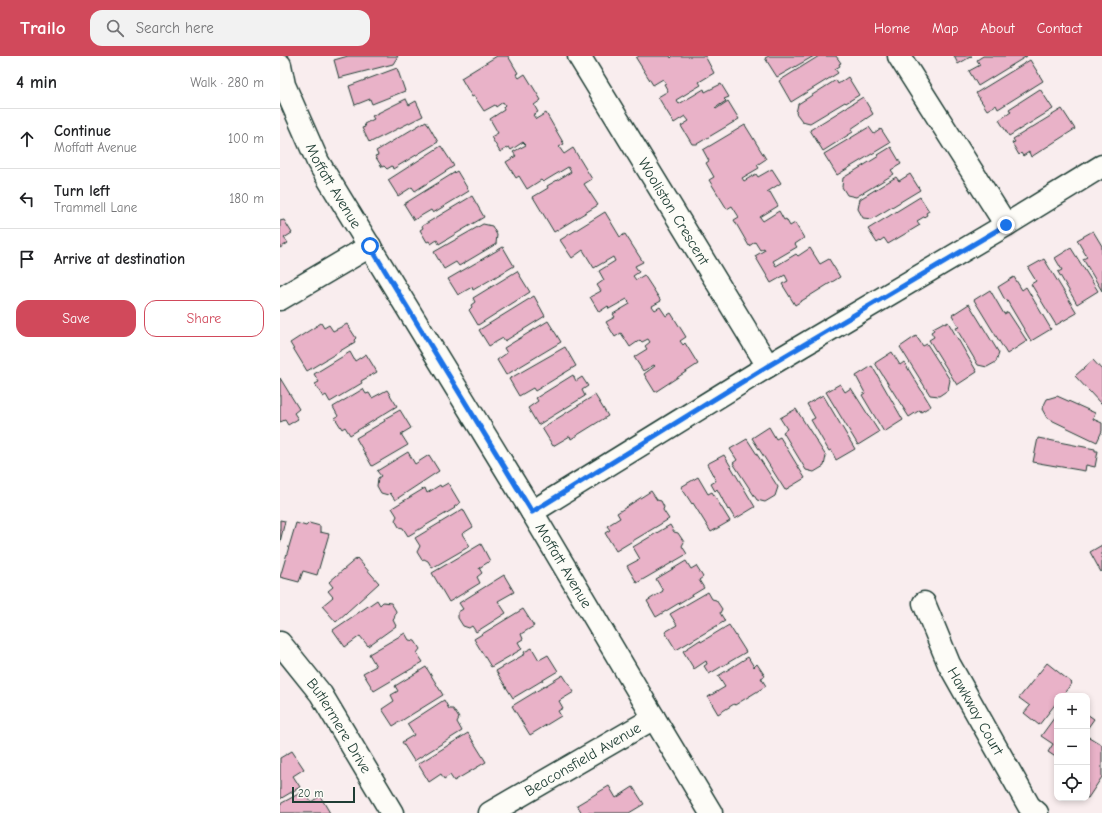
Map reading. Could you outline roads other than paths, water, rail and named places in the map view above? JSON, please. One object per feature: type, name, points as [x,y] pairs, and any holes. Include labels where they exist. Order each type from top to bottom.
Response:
[{"type":"street","name":"Wooliston Crescent","points":[[579,56],[768,366]]},
{"type":"street","points":[[899,56],[1006,225]]},
{"type":"street","name":"Moffatt Avenue","points":[[280,65],[284,84],[318,162],[532,512],[711,813]]},
{"type":"street","points":[[532,512],[768,366],[1006,225],[1102,166]]},
{"type":"street","points":[[280,299],[370,246]]},
{"type":"street","name":"Hawkway Court","points":[[924,603],[949,664],[1029,806],[1037,813]]},
{"type":"street","name":"Butlermere Drive","points":[[280,643],[321,694],[392,813]]},
{"type":"street","name":"Beaconsfield Avenue","points":[[490,813],[654,718]]}]
